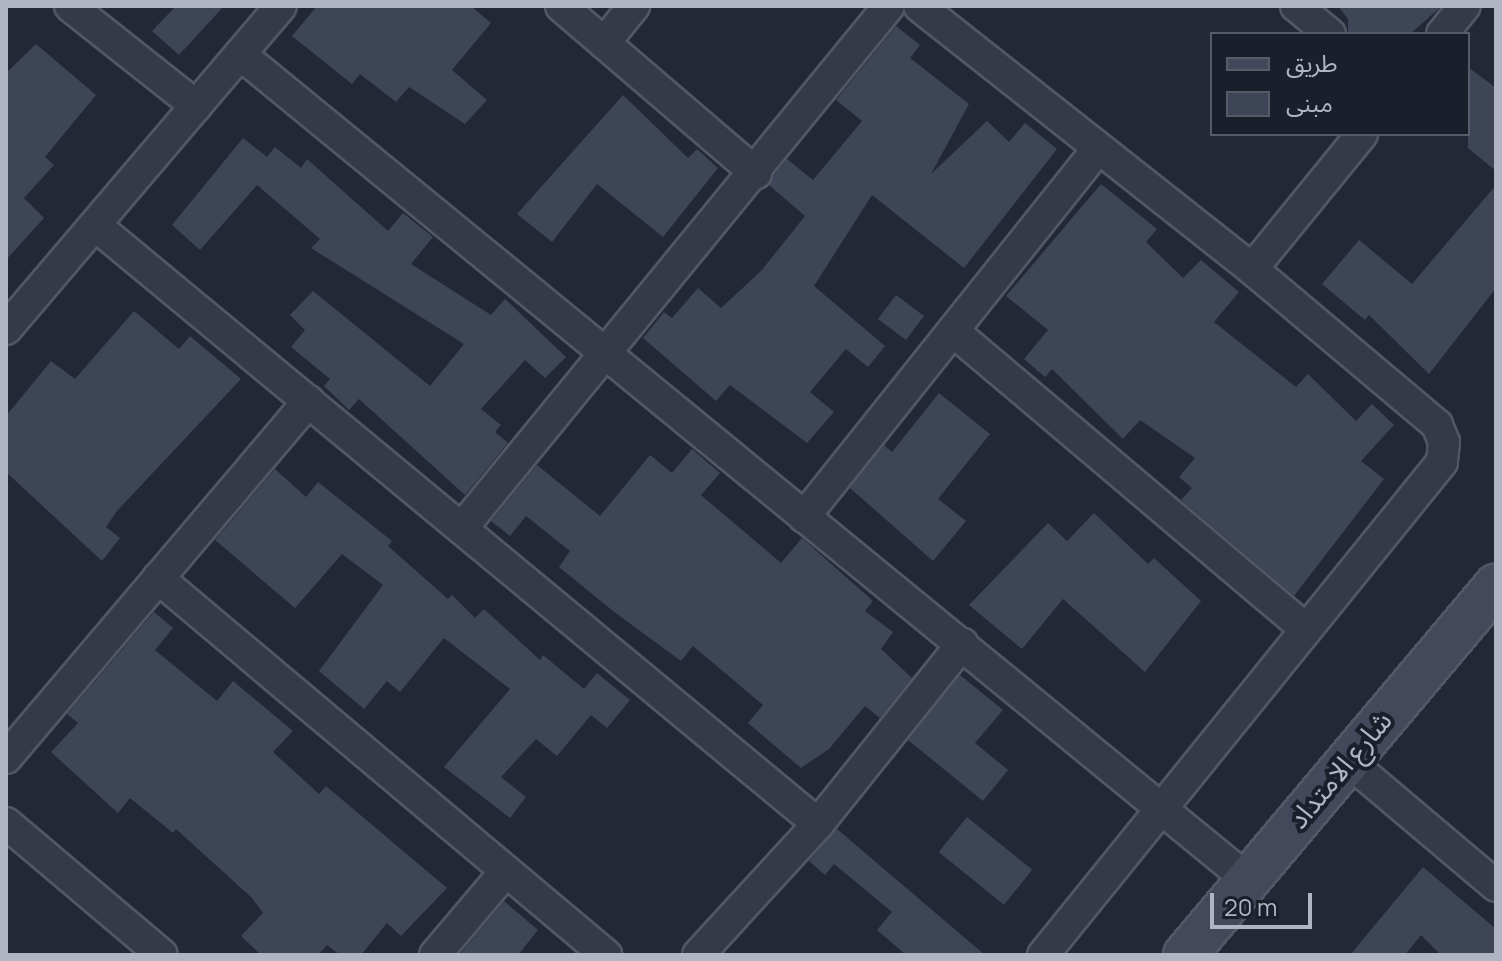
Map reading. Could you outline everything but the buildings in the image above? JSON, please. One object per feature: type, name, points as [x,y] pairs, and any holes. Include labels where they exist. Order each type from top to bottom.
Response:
[{"type":"street","points":[[70,6],[196,106]]},
{"type":"street","points":[[6,329],[281,6]]},
{"type":"street","points":[[561,6],[756,173]]},
{"type":"street","points":[[604,43],[634,6]]},
{"type":"street","points":[[462,528],[756,173],[889,6]]},
{"type":"street","points":[[919,6],[1252,269],[1437,425],[1444,442],[1442,462],[1304,628],[1162,810],[1043,955]]},
{"type":"street","points":[[1296,6],[1328,32]]},
{"type":"street","points":[[1444,32],[1465,6]]},
{"type":"street","points":[[240,54],[1247,879]]},
{"type":"street","points":[[1252,269],[1360,136]]},
{"type":"street","points":[[804,517],[1099,148]]},
{"type":"street","points":[[95,225],[818,824]]},
{"type":"street","points":[[953,331],[1304,628]]},
{"type":"street","points":[[6,758],[309,401]]},
{"type":"street","points":[[158,578],[606,955]]},
{"type":"street","name":"شارع الامتداد","points":[[1185,955],[1496,586]]},
{"type":"street","points":[[698,955],[818,824],[962,644]]},
{"type":"street","points":[[1347,760],[1496,886]]},
{"type":"street","points":[[6,823],[162,955]]},
{"type":"street","points":[[435,955],[506,871]]}]
